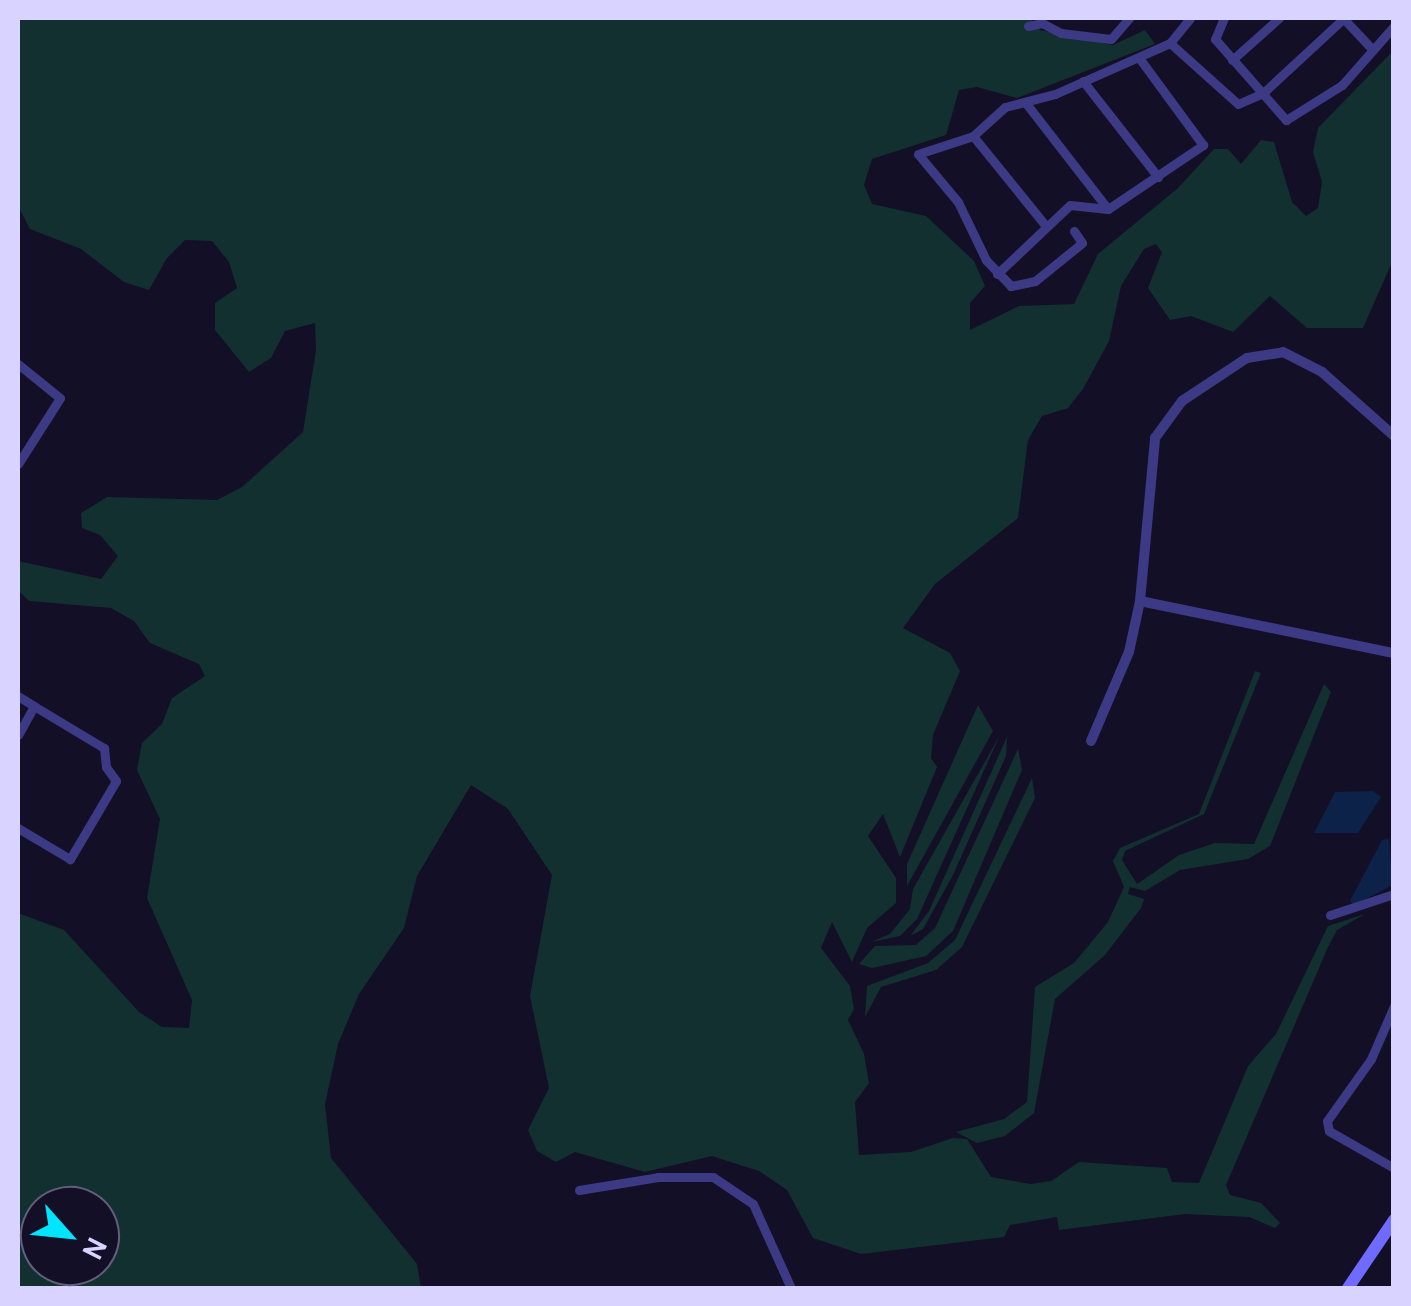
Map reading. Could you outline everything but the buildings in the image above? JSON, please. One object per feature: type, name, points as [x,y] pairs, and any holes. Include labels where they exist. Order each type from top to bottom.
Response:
[{"type":"main road","points":[[1348,1288],[1394,1220]]},
{"type":"street","points":[[1028,26],[1042,23],[1061,33],[1111,39],[1129,18]]},
{"type":"street","points":[[1074,230],[1082,242],[1035,281],[1011,286],[997,274],[958,202],[918,154],[973,136],[1005,108],[1082,81],[1170,43],[1190,18]]},
{"type":"street","points":[[1224,18],[1215,40],[1286,120],[1342,85],[1394,26]]},
{"type":"street","points":[[1232,60],[1278,18]]},
{"type":"street","points":[[1170,43],[1238,104],[1263,93],[1343,18],[1372,50]]},
{"type":"street","points":[[997,274],[1070,205],[1108,209],[1203,146],[1204,138],[1139,58]]},
{"type":"street","points":[[1082,81],[1158,176]]},
{"type":"street","points":[[1025,102],[1108,209]]},
{"type":"street","points":[[973,136],[1046,226]]},
{"type":"street","points":[[1091,741],[1129,652],[1140,602],[1156,438],[1165,418],[1202,385],[1246,358],[1283,352],[1322,372],[1394,436]]},
{"type":"street","points":[[18,364],[60,398],[18,464]]},
{"type":"street","points":[[1140,602],[1394,653]]},
{"type":"street","points":[[18,696],[104,748],[106,767],[116,781],[70,859],[18,828]]},
{"type":"street","points":[[18,735],[34,706]]},
{"type":"street","points":[[1330,914],[1394,894]]},
{"type":"street","points":[[1394,1006],[1370,1059],[1328,1121],[1329,1131],[1394,1168]]},
{"type":"street","points":[[579,1190],[658,1177],[713,1177],[753,1204],[791,1288]]},
{"type":"green space","points":[[18,18],[1030,18],[1040,30],[1113,45],[1145,30],[1155,44],[1017,98],[977,87],[959,90],[946,135],[872,159],[864,185],[872,204],[926,216],[974,261],[985,286],[970,303],[970,330],[1019,306],[1074,304],[1098,254],[1178,188],[1214,149],[1228,149],[1241,164],[1261,140],[1274,142],[1292,202],[1306,216],[1318,208],[1322,182],[1313,152],[1318,128],[1393,51],[1393,260],[1363,328],[1307,328],[1270,296],[1233,332],[1191,316],[1170,320],[1148,288],[1162,252],[1156,244],[1144,249],[1121,286],[1109,341],[1083,389],[1068,408],[1042,416],[1028,440],[1018,518],[935,584],[903,628],[950,653],[960,671],[933,735],[931,758],[937,767],[900,857],[883,814],[868,836],[896,878],[896,903],[867,928],[852,962],[832,922],[821,948],[850,986],[854,1009],[848,1020],[864,1054],[869,1083],[855,1102],[859,1155],[911,1152],[953,1138],[967,1139],[991,1177],[1031,1184],[1051,1181],[1079,1162],[1167,1168],[1172,1182],[1199,1183],[1248,1066],[1276,1034],[1328,926],[1365,914],[1337,930],[1328,947],[1226,1185],[1230,1195],[1261,1203],[1280,1223],[1275,1228],[1249,1217],[1185,1214],[1059,1230],[1057,1217],[1010,1225],[1004,1237],[861,1254],[813,1238],[787,1190],[759,1171],[712,1156],[645,1172],[575,1152],[556,1162],[537,1151],[528,1130],[549,1088],[530,996],[552,875],[508,809],[471,785],[417,876],[404,928],[359,994],[338,1044],[325,1104],[331,1158],[417,1264],[421,1288],[18,1288],[18,913],[64,930],[139,1012],[162,1027],[189,1028],[192,1000],[147,898],[160,819],[137,770],[142,743],[162,724],[172,698],[205,676],[199,664],[150,643],[134,621],[111,608],[29,601],[18,590],[18,561],[101,579],[118,556],[100,535],[82,528],[81,513],[107,497],[217,500],[242,487],[303,432],[316,350],[315,323],[285,331],[271,358],[249,372],[215,330],[215,303],[237,288],[229,262],[212,241],[185,240],[167,258],[149,290],[124,282],[81,249],[30,229],[18,206]]},
{"type":"green space","points":[[1255,671],[1261,673],[1204,814],[1125,851],[1122,860],[1137,884],[1179,855],[1215,843],[1254,844],[1324,684],[1331,692],[1270,846],[1248,859],[1180,870],[1145,891],[1130,887],[1128,894],[1144,899],[1141,908],[1105,955],[1055,999],[1034,1113],[1005,1136],[977,1143],[956,1132],[1004,1119],[1027,1102],[1035,987],[1074,963],[1108,922],[1124,887],[1113,861],[1120,848],[1199,814]]},
{"type":"green space","points":[[978,705],[993,731],[907,886],[907,864]]},
{"type":"green space","points":[[1000,735],[917,919],[900,936],[871,942],[890,934],[910,909],[913,889]]},
{"type":"green space","points":[[1007,737],[1006,756],[953,875],[923,929],[910,936],[929,911]]},
{"type":"green space","points":[[1018,749],[1022,770],[953,931],[926,956],[872,968],[859,964],[875,946],[916,945],[935,928]]},
{"type":"green space","points":[[1032,778],[1035,798],[962,947],[936,970],[881,987],[865,1017],[867,986],[928,963],[955,940]]},
{"type":"water","points":[[1373,791],[1381,797],[1358,833],[1314,833],[1335,792]]},
{"type":"water","points":[[1389,839],[1393,885],[1354,905],[1350,901],[1382,840]]}]
